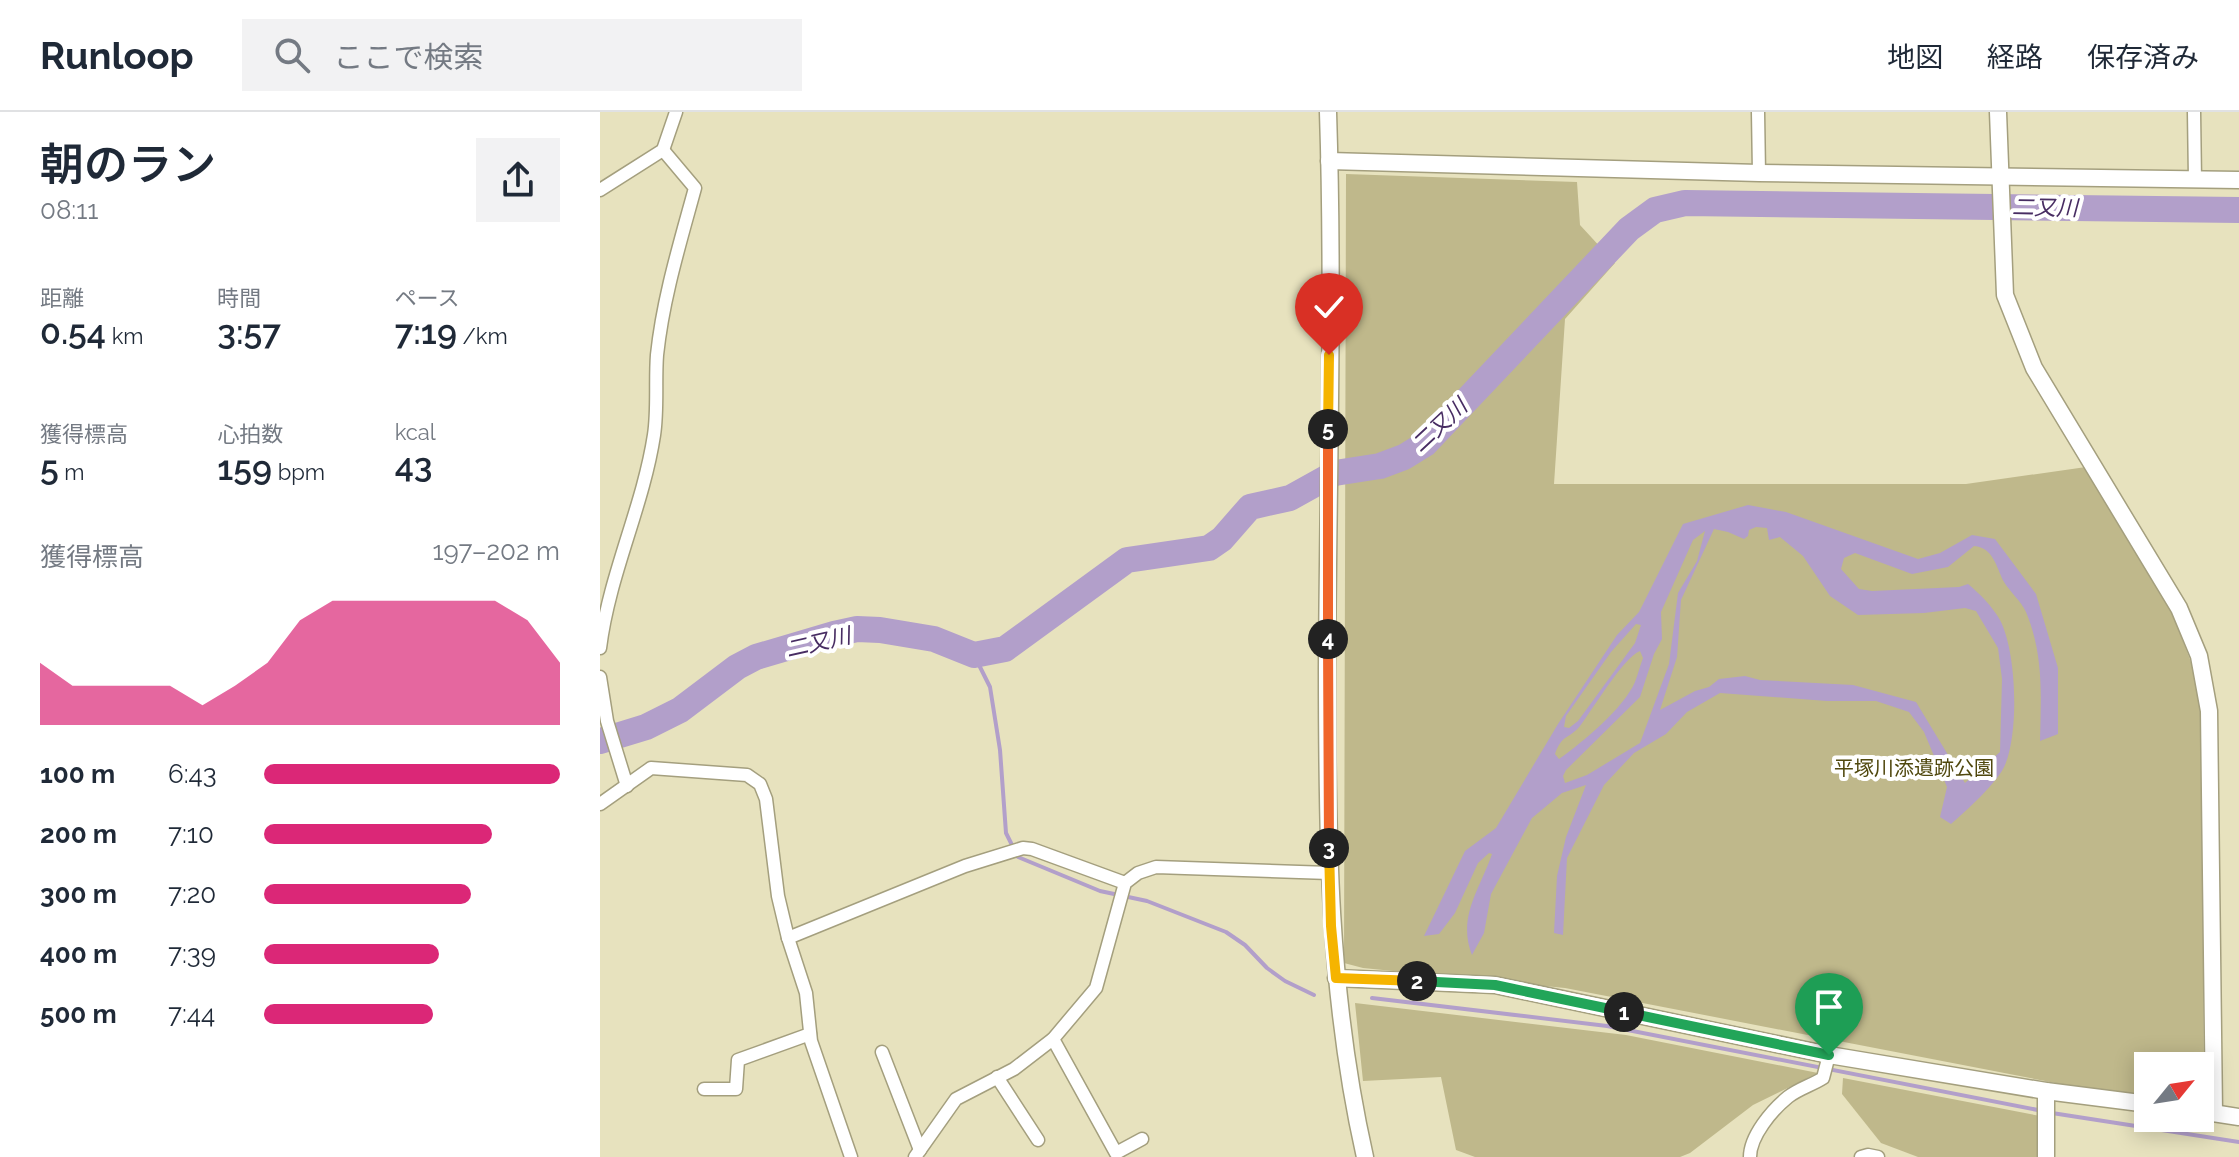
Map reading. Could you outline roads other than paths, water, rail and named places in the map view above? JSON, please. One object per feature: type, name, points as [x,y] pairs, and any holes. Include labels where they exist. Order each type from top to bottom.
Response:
[{"type":"street","points":[[600,190],[663,150],[676,112]]},
{"type":"street","points":[[1328,112],[1329,873],[1340,1028],[1365,1157]]},
{"type":"street","points":[[1758,112],[1759,173]]},
{"type":"street","points":[[1998,112],[2005,295],[2034,368],[2179,608],[2199,656],[2209,711],[2207,1052]]},
{"type":"street","points":[[2194,112],[2195,180]]},
{"type":"street","points":[[600,648],[602,614],[637,505],[655,433],[657,355],[665,309],[695,188],[663,150]]},
{"type":"street","points":[[1329,161],[1759,173],[2239,180]]},
{"type":"street","points":[[600,677],[607,721],[627,786]]},
{"type":"street","points":[[600,804],[651,768],[747,775],[760,784],[766,799],[778,896],[806,993],[810,1034],[851,1157]]},
{"type":"street","points":[[788,938],[965,866],[1023,848],[1125,883]]},
{"type":"street","points":[[918,1154],[956,1099],[1014,1069],[1053,1039],[1096,988],[1125,883],[1138,873],[1156,867],[1329,873]]},
{"type":"street","points":[[1336,978],[1495,985],[2046,1098],[2134,1103]]},
{"type":"street","points":[[704,1089],[736,1089],[738,1060],[810,1034]]},
{"type":"street","points":[[1053,1039],[1116,1153],[1142,1139]]},
{"type":"street","points":[[882,1052],[918,1154]]},
{"type":"street","points":[[1750,1157],[1751,1147],[1772,1112],[1789,1095],[1823,1078],[1829,1055]]},
{"type":"street","points":[[997,1077],[1038,1140]]},
{"type":"street","points":[[2046,1098],[2046,1157]]},
{"type":"street","points":[[2214,1113],[2239,1117]]},
{"type":"street","points":[[1861,1157],[1878,1157]]},
{"type":"waterway","name":"二又川","points":[[600,741],[646,727],[680,710],[737,667],[756,657],[834,634],[857,629],[880,630],[934,639],[974,655],[1005,649],[1127,560],[1209,548],[1222,539],[1250,507],[1290,498],[1335,473],[1380,466],[1404,457],[1425,444],[1629,229],[1655,210],[1685,203],[2239,210]]},
{"type":"waterway","points":[[974,655],[990,687],[1000,750],[1006,833],[1018,857],[1100,891],[1147,901],[1226,932],[1285,981],[1314,995]]},
{"type":"waterway","points":[[1372,998],[1607,1026],[2043,1111]]},
{"type":"waterway","points":[[2052,1113],[2239,1142]]},
{"type":"park label","name":"平塚川添遺跡公園","points":[[1914,768]]}]
